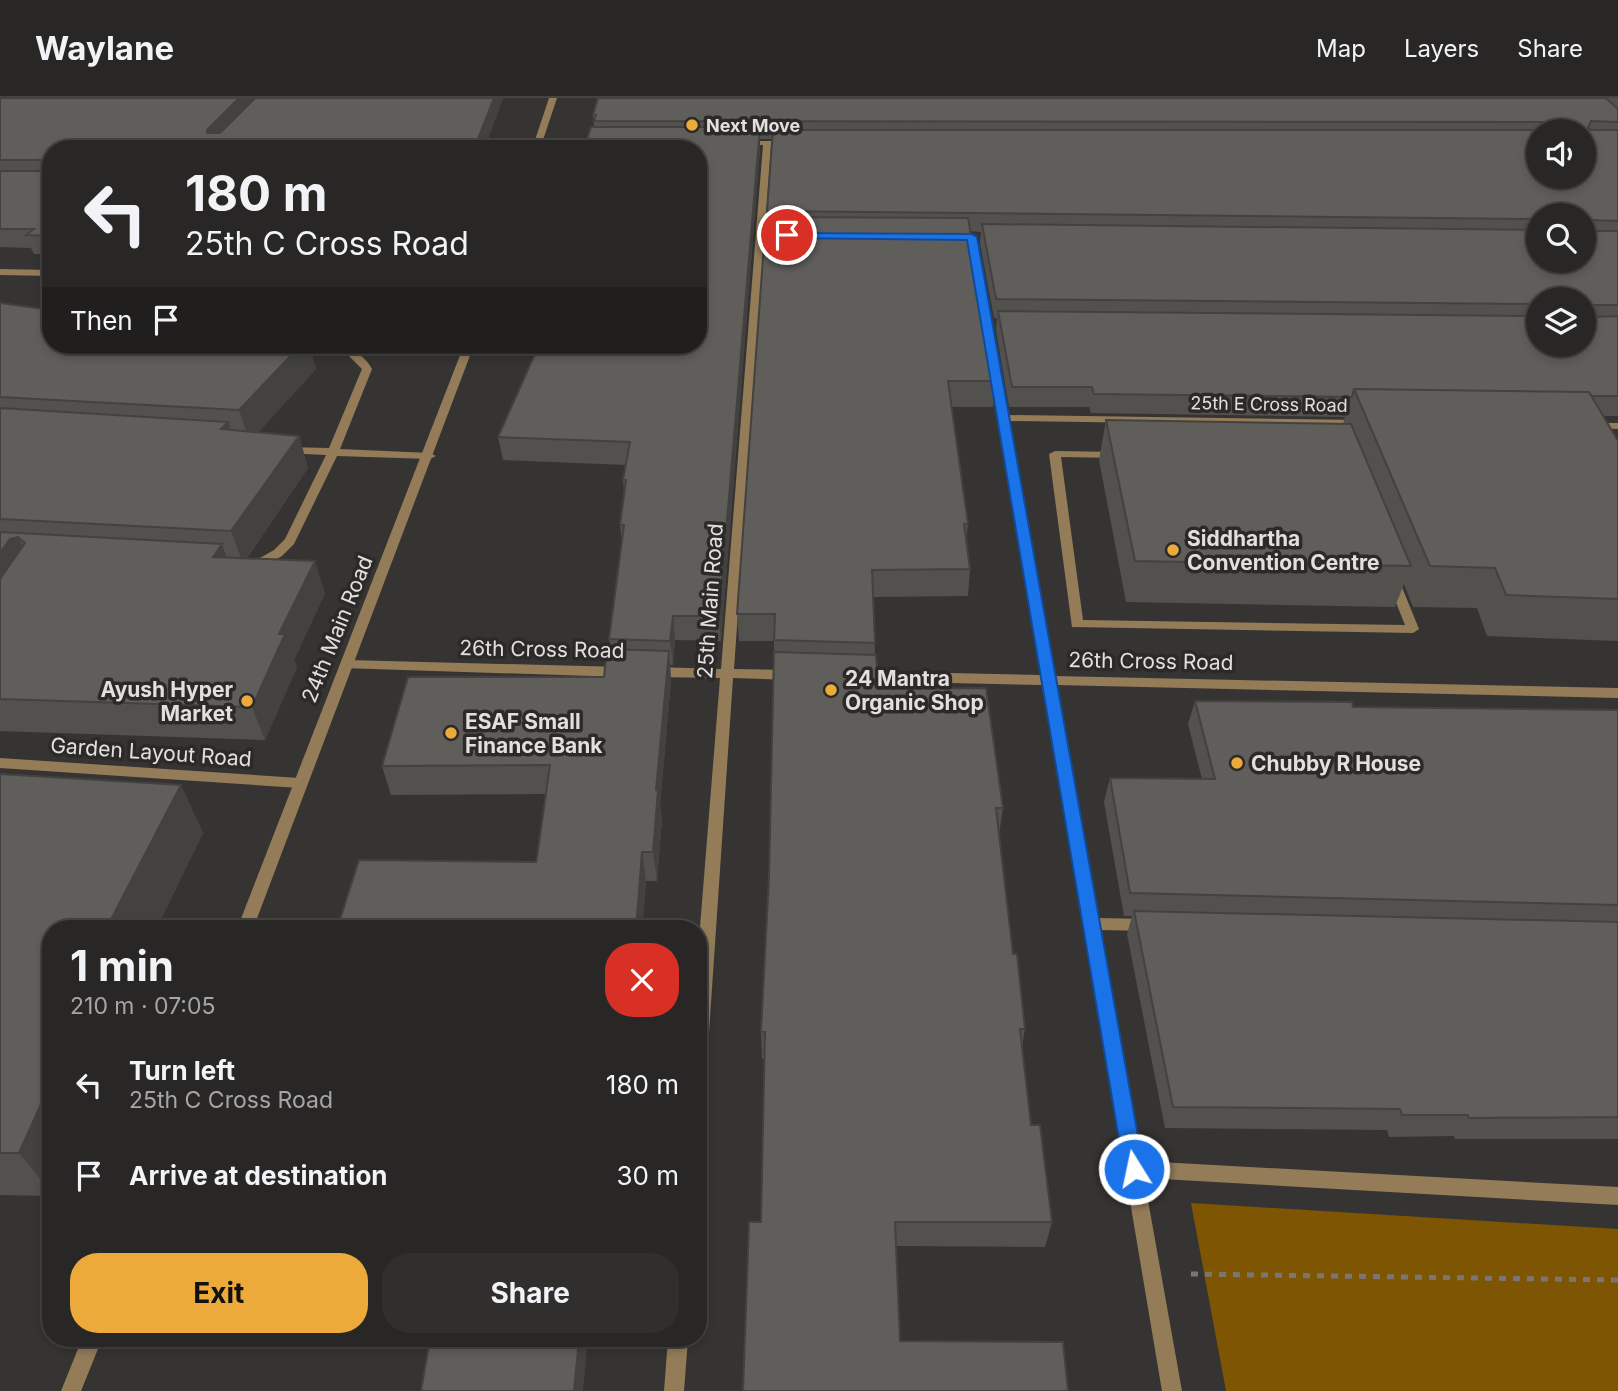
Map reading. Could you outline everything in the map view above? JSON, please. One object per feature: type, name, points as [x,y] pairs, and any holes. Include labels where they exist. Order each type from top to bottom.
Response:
[{"type":"street","points":[[539,140],[554,98]]},
{"type":"street","points":[[727,143],[795,143]]},
{"type":"street","name":"25th Main Road","points":[[707,942],[727,674],[767,235],[768,143]]},
{"type":"street","points":[[972,237],[994,324],[1004,418],[1172,1391]]},
{"type":"street","points":[[0,272],[42,273]]},
{"type":"street","points":[[237,569],[265,562],[290,541],[332,453],[367,369],[363,359],[355,354]]},
{"type":"street","name":"24th Main Road","points":[[248,920],[299,783],[430,456],[466,354]]},
{"type":"street","name":"25th E Cross Road","points":[[1004,418],[1334,429],[1373,423]]},
{"type":"street","points":[[1577,425],[1618,426]]},
{"type":"street","points":[[277,450],[430,456]]},
{"type":"street","points":[[1138,455],[1055,454],[1077,624],[1413,629],[1388,568]]},
{"type":"street","name":"26th Cross Road","points":[[347,665],[811,676]]},
{"type":"street","name":"26th Cross Road","points":[[839,676],[1618,693]]},
{"type":"street","name":"Garden Layout Road","points":[[0,762],[299,783]]},
{"type":"street","points":[[1091,924],[1160,925]]},
{"type":"street","points":[[1134,1169],[1618,1196]]},
{"type":"street","points":[[71,1391],[89,1347]]},
{"type":"street","points":[[674,1391],[677,1347]]},
{"type":"path","points":[[1152,1273],[1618,1280]]},
{"type":"shaded area","points":[[1191,1203],[1618,1229],[1618,1391],[1226,1391]]},
{"type":"building","points":[[0,98],[239,98],[207,130],[207,133],[220,133],[255,98],[494,98],[478,140],[42,140],[42,160],[0,160]]},
{"type":"building","points":[[598,98],[1606,98],[1618,109],[1618,122],[1596,121],[1596,119],[1526,119],[1526,122],[594,121],[596,115],[593,115]]},
{"type":"building","points":[[591,127],[760,127],[719,616],[673,616],[670,641],[609,639],[624,525],[620,525],[626,480],[623,480],[630,442],[498,437],[535,354],[707,354],[707,140],[587,140]]},
{"type":"building","points":[[773,130],[1526,130],[1526,189],[1596,189],[1596,130],[1618,130],[1618,221],[1596,220],[1596,203],[1526,203],[1526,219],[767,211]]},
{"type":"building","points":[[0,171],[42,171],[42,236],[26,235],[34,229],[0,229]]},
{"type":"building","points":[[766,217],[968,218],[996,381],[948,381],[968,524],[964,524],[970,569],[872,570],[875,643],[774,640],[775,614],[737,614]]},
{"type":"building","points":[[982,224],[1526,230],[1526,273],[1596,273],[1596,231],[1618,231],[1618,305],[1596,305],[1596,287],[1526,287],[1526,304],[996,299]]},
{"type":"building","points":[[0,303],[42,309],[42,354],[292,354],[239,410],[0,397]]},
{"type":"building","points":[[998,311],[1526,316],[1526,357],[1596,357],[1596,317],[1618,316],[1618,396],[1592,396],[1589,392],[1354,389],[1352,397],[1094,394],[1092,387],[1012,387]]},
{"type":"building","points":[[1354,389],[1589,392],[1618,441],[1618,599],[1506,595],[1495,568],[1430,566]]},
{"type":"building","points":[[0,408],[228,422],[221,429],[299,436],[231,531],[0,519]]},
{"type":"building","points":[[1106,420],[1351,424],[1411,566],[1135,561]]},
{"type":"building","points":[[0,532],[222,544],[213,557],[315,561],[279,634],[285,634],[252,707],[0,699],[0,579],[25,543],[18,537],[10,539],[0,553]]},
{"type":"building","points":[[607,649],[669,651],[653,852],[642,852],[637,920],[340,920],[359,860],[536,862],[550,765],[382,766],[408,677],[604,677]]},
{"type":"building","points":[[774,652],[876,655],[878,689],[986,688],[1003,808],[996,808],[1013,954],[1017,954],[1025,1029],[1020,1029],[1031,1125],[1040,1125],[1052,1222],[895,1222],[900,1341],[1063,1342],[1068,1391],[743,1391],[749,1222],[761,1222],[765,1032],[761,1032],[769,877]]},
{"type":"building","points":[[1195,701],[1352,702],[1353,707],[1618,710],[1618,905],[1130,893],[1110,778],[1215,779]]},
{"type":"building","points":[[0,774],[181,785],[111,920],[42,920],[42,1102],[19,1153],[0,1153]]},
{"type":"building","points":[[1134,911],[1618,922],[1618,1117],[1469,1118],[1468,1115],[1402,1115],[1400,1109],[1173,1107]]},
{"type":"building","points":[[429,1347],[578,1347],[574,1391],[421,1391]]},
{"type":"place","name":"Next Move","points":[[692,125]]},
{"type":"place","name":"Siddhartha Convention Centre","points":[[1173,550]]},
{"type":"place","name":"24 Mantra Organic Shop","points":[[831,690]]},
{"type":"place","name":"Ayush Hyper Market","points":[[247,701]]},
{"type":"place","name":"ESAF Small Finance Bank","points":[[451,733]]},
{"type":"place","name":"Chubby R House","points":[[1237,763]]},
{"type":"route","points":[[787,235],[972,237],[1134,1169]]}]
